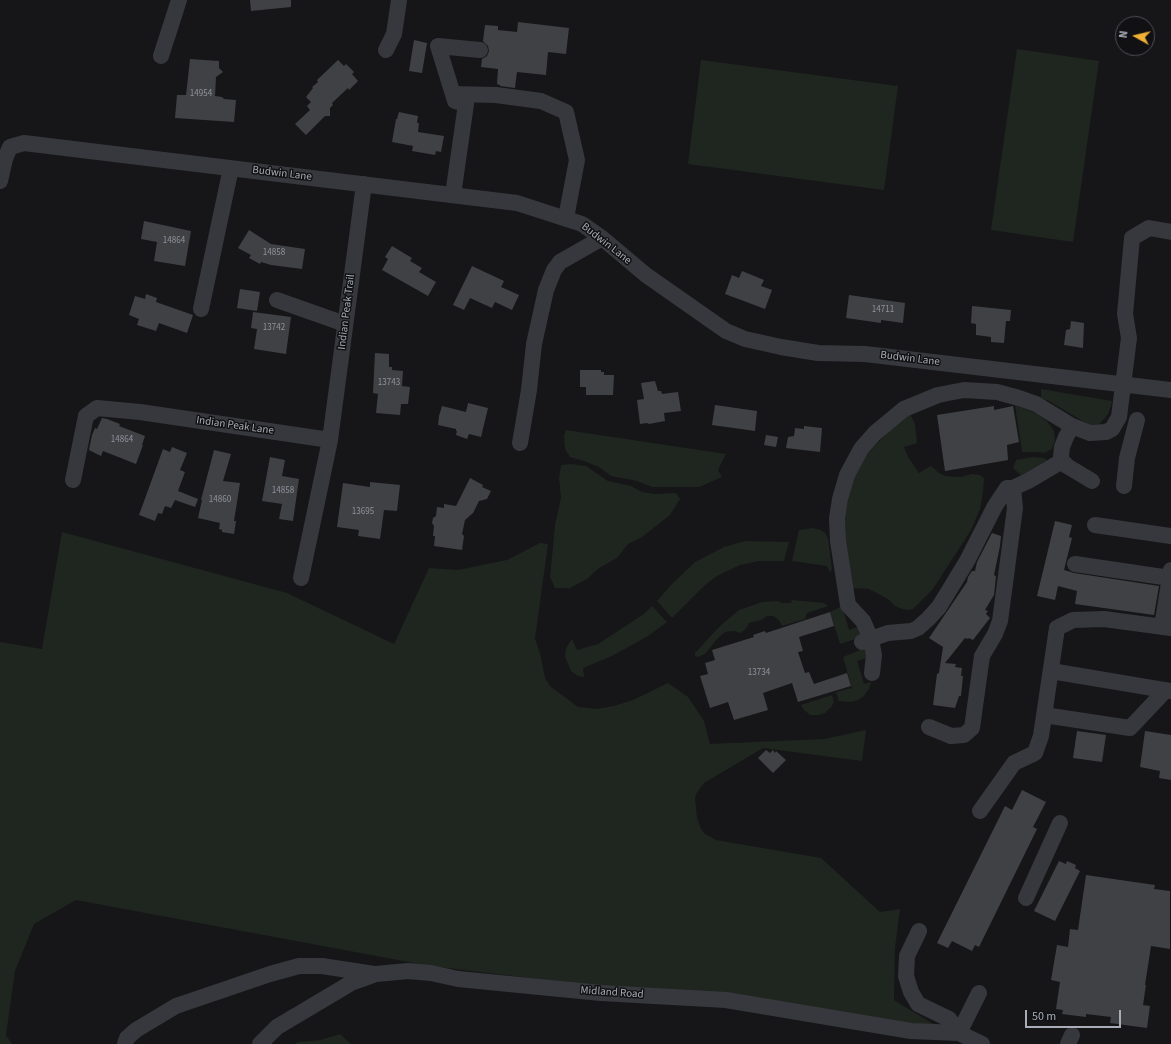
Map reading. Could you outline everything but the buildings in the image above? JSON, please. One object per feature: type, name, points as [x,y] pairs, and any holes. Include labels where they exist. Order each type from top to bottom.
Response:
[{"type":"street","points":[[161,56],[179,0]]},
{"type":"street","points":[[386,50],[394,34],[399,0]]},
{"type":"street","points":[[453,195],[466,104],[455,101],[438,46],[480,50]]},
{"type":"street","points":[[453,94],[496,95],[541,101],[566,112],[577,160],[566,218]]},
{"type":"street","name":"Budwin Lane","points":[[0,181],[10,147],[24,143],[518,203],[582,224],[602,238],[646,275],[726,331],[746,339],[818,353],[865,354],[1171,390]]},
{"type":"street","points":[[201,309],[231,168]]},
{"type":"street","name":"Indian Peak Trail","points":[[301,578],[330,440],[364,184]]},
{"type":"street","points":[[872,673],[874,655],[867,641],[863,621],[848,605],[838,547],[838,508],[844,483],[858,455],[875,433],[904,409],[928,398],[946,393],[971,390],[997,392],[1036,404],[1072,426],[1090,433],[1106,432],[1112,429],[1119,417],[1129,338],[1125,314],[1132,238],[1149,228],[1171,232]]},
{"type":"street","points":[[520,443],[529,390],[534,344],[546,290],[554,270],[560,262],[602,238]]},
{"type":"street","points":[[278,300],[345,324]]},
{"type":"street","name":"Indian Peak Lane","points":[[73,480],[86,416],[97,408],[140,412],[330,440]]},
{"type":"street","points":[[1124,486],[1127,458],[1137,420]]},
{"type":"street","points":[[1072,426],[1062,447],[1062,461],[1066,466],[1092,481]]},
{"type":"street","points":[[867,641],[888,634],[911,631],[918,628],[928,619],[967,561],[985,524],[1010,488],[1028,481],[1062,461]]},
{"type":"street","points":[[930,727],[951,736],[964,735],[972,728],[982,656],[995,634],[1000,621],[1015,508],[1010,488]]},
{"type":"street","points":[[1095,525],[1171,536]]},
{"type":"street","points":[[980,811],[1014,762],[1034,753],[1041,736],[1057,628],[1073,620],[1104,618],[1167,627],[1170,574],[1075,564]]},
{"type":"street","points":[[1051,672],[1169,690]]},
{"type":"street","points":[[1044,715],[1130,728],[1169,690]]},
{"type":"street","points":[[1026,898],[1060,823]]},
{"type":"street","points":[[919,931],[907,956],[906,976],[911,992],[918,1004],[949,1020],[959,1033],[979,993]]},
{"type":"street","points":[[125,1044],[127,1038],[136,1030],[176,1006],[270,974],[299,966],[322,966],[376,974]]},
{"type":"street","name":"Midland Road","points":[[260,1044],[277,1027],[351,983],[376,974],[408,971],[431,973],[458,979],[601,993],[726,1000],[911,1031],[959,1033],[982,1044]]},
{"type":"shaded area","points":[[1017,49],[1099,61],[1073,242],[991,230]]},
{"type":"shaded area","points":[[701,60],[898,86],[884,190],[688,164]]},
{"type":"shaded area","points":[[1041,389],[1112,401],[1111,406],[1104,419],[1099,424],[1093,425],[1086,423],[1049,401],[1041,398]]},
{"type":"shaded area","points":[[1015,405],[1037,414],[1047,421],[1054,431],[1055,441],[1052,449],[1044,453],[1022,452]]},
{"type":"shaded area","points":[[910,414],[915,424],[917,443],[904,447],[908,457],[919,473],[931,466],[945,476],[961,477],[972,474],[980,475],[984,478],[980,509],[971,530],[933,589],[913,609],[908,610],[895,606],[888,599],[869,589],[852,588],[846,561],[845,513],[853,480],[866,456],[891,428]]},
{"type":"shaded area","points":[[566,430],[726,454],[718,470],[722,477],[699,487],[652,487],[637,481],[611,476],[599,467],[570,457],[565,449],[564,436]]},
{"type":"shaded area","points":[[1033,457],[1044,458],[1047,460],[1022,476],[1013,468],[1016,460]]},
{"type":"shaded area","points":[[571,464],[586,466],[608,481],[631,486],[642,492],[655,494],[676,493],[680,499],[670,515],[642,537],[628,544],[617,558],[599,568],[587,579],[570,588],[555,588],[550,577],[555,525],[561,498],[559,478],[561,465]]},
{"type":"shaded area","points":[[812,528],[821,530],[828,538],[832,569],[830,573],[827,566],[792,561],[799,530]]},
{"type":"shaded area","points":[[62,532],[287,593],[394,644],[429,568],[458,570],[507,560],[540,543],[548,544],[535,638],[541,657],[545,678],[550,686],[578,707],[597,709],[614,706],[633,700],[668,683],[688,697],[704,721],[710,744],[824,739],[866,730],[862,761],[763,748],[704,783],[696,794],[695,798],[697,818],[701,829],[705,834],[716,840],[821,858],[880,912],[900,909],[895,948],[894,1000],[938,1027],[430,966],[76,900],[34,924],[15,971],[6,1035],[12,1044],[0,1044],[0,642],[42,649]]},
{"type":"shaded area","points":[[745,541],[789,542],[784,561],[759,561],[740,565],[717,576],[705,585],[672,618],[657,601],[695,562],[724,547]]},
{"type":"shaded area","points":[[792,600],[824,603],[828,606],[807,613],[805,619],[782,626],[779,620],[773,616],[767,616],[761,620],[749,623],[746,629],[740,633],[734,631],[725,632],[717,639],[706,653],[699,657],[695,656],[695,653],[719,627],[739,610],[762,602],[778,601],[781,603],[791,603]]},
{"type":"shaded area","points":[[652,606],[667,622],[648,636],[612,656],[583,668],[584,677],[578,676],[571,671],[565,656],[566,648],[572,639],[577,650],[598,644],[644,614]]},
{"type":"shaded area","points":[[842,606],[849,630],[857,627],[861,637],[840,644],[830,612]]},
{"type":"shaded area","points":[[865,648],[867,658],[857,661],[864,684],[871,682],[869,689],[864,696],[858,700],[851,702],[839,701],[836,692],[852,688],[843,657]]},
{"type":"shaded area","points":[[832,695],[834,702],[832,706],[825,713],[819,715],[810,715],[801,705]]},
{"type":"shaded area","points":[[340,1034],[351,1044],[295,1044],[298,1042],[321,1040]]}]
